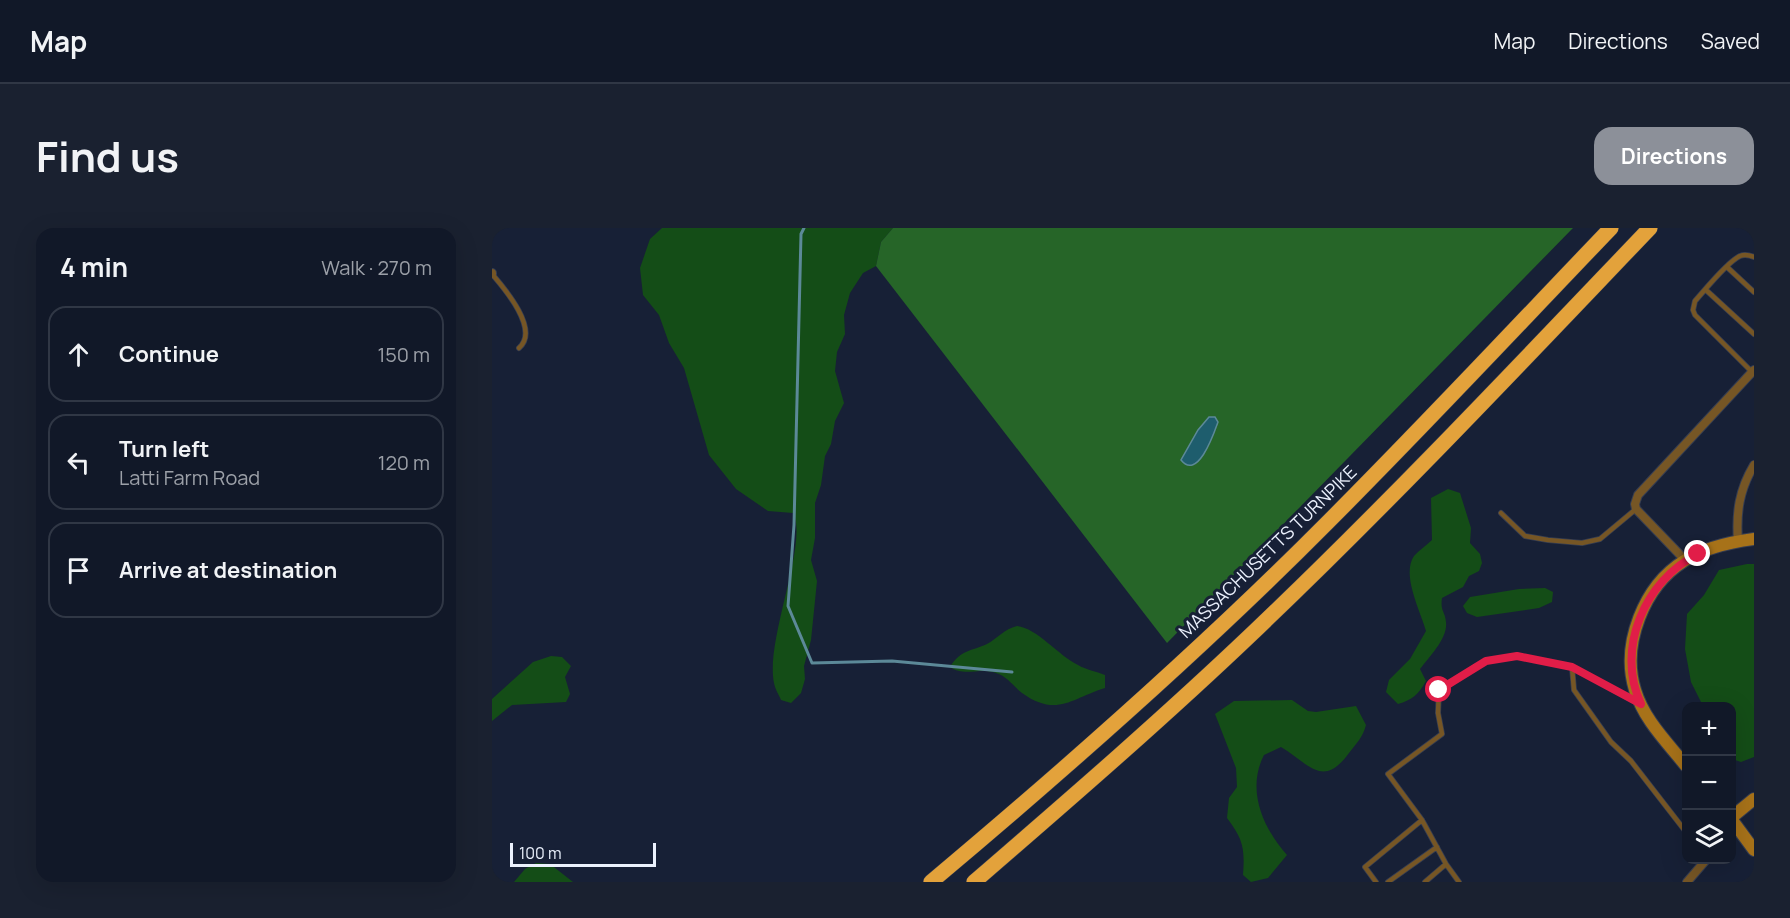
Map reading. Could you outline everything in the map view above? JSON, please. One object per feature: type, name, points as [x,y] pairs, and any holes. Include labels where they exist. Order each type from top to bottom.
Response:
[{"type":"highway","name":"MASSACHUSETTS TURNPIKE","points":[[931,882],[1084,751],[1236,612],[1408,441],[1611,228]]},
{"type":"highway","points":[[974,882],[1259,628],[1366,522],[1650,228]]},
{"type":"street","points":[[1685,560],[1636,509],[1638,495],[1753,371]]},
{"type":"street","points":[[1738,542],[1738,500],[1754,465]]},
{"type":"street","points":[[1682,761],[1648,719],[1641,704],[1632,674],[1630,657],[1632,641],[1646,605],[1668,574],[1685,560],[1698,554],[1754,539]]},
{"type":"street","points":[[1736,815],[1754,799]]},
{"type":"street","points":[[1736,826],[1754,850]]},
{"type":"street","points":[[1687,882],[1702,864]]},
{"type":"lane","points":[[1753,371],[1695,315],[1693,310],[1695,301],[1727,267],[1740,256],[1754,256]]},
{"type":"lane","points":[[1727,267],[1754,292]]},
{"type":"lane","points":[[492,273],[511,297],[523,321],[527,333],[523,345],[519,348]]},
{"type":"lane","points":[[1706,290],[1754,334]]},
{"type":"lane","points":[[1500,513],[1525,536],[1582,543],[1600,538],[1636,509]]},
{"type":"lane","points":[[1459,882],[1446,864],[1422,820],[1388,774],[1442,734],[1438,713],[1439,690],[1486,661],[1517,656],[1572,667],[1641,704]]},
{"type":"lane","points":[[1572,667],[1574,690],[1611,742],[1631,761],[1682,827]]},
{"type":"lane","points":[[1376,882],[1365,867],[1422,820]]},
{"type":"lane","points":[[1388,882],[1437,847]]},
{"type":"lane","points":[[1425,882],[1446,864]]},
{"type":"green space","points":[[662,228],[893,228],[881,242],[876,266],[863,273],[850,293],[844,315],[845,334],[837,352],[835,371],[844,403],[835,421],[815,503],[815,538],[811,560],[817,581],[811,640],[804,666],[805,679],[801,693],[791,703],[781,700],[777,692],[773,665],[775,642],[796,546],[793,513],[768,511],[736,489],[709,455],[684,368],[669,343],[659,315],[643,295],[640,268],[650,239]]},
{"type":"green space","points":[[893,228],[1573,228],[1167,643],[876,266],[881,242]]},
{"type":"green space","points":[[1448,489],[1460,493],[1471,528],[1470,543],[1480,554],[1482,563],[1479,571],[1469,576],[1463,587],[1442,598],[1446,628],[1437,647],[1420,669],[1426,681],[1415,696],[1398,704],[1386,692],[1389,680],[1410,659],[1426,631],[1413,594],[1411,564],[1414,556],[1432,540],[1431,498]]},
{"type":"green space","points":[[1754,564],[1754,757],[1741,762],[1736,760],[1736,702],[1701,702],[1691,682],[1685,649],[1687,614],[1704,595],[1719,570]]},
{"type":"green space","points":[[1545,588],[1553,592],[1552,602],[1539,608],[1477,617],[1467,613],[1463,606],[1470,597],[1519,589]]},
{"type":"green space","points":[[1017,626],[1040,637],[1078,665],[1105,675],[1105,688],[1064,704],[1045,704],[1022,693],[1000,674],[990,671],[967,672],[950,667],[962,654],[987,644],[1005,631]]},
{"type":"green space","points":[[551,656],[562,657],[571,666],[565,677],[570,694],[566,702],[512,705],[492,721],[492,699],[533,662]]},
{"type":"green space","points":[[1292,700],[1308,711],[1316,712],[1356,706],[1366,725],[1357,743],[1340,764],[1331,770],[1316,770],[1281,747],[1264,755],[1259,768],[1257,795],[1264,821],[1287,855],[1268,878],[1251,882],[1243,875],[1242,844],[1227,818],[1229,798],[1237,787],[1236,768],[1215,714],[1234,701]]},
{"type":"green space","points":[[536,863],[550,864],[573,882],[514,882],[525,869]]},
{"type":"water","points":[[1209,417],[1215,417],[1218,422],[1209,444],[1199,460],[1187,465],[1181,460],[1198,430]]},
{"type":"waterway","points":[[804,228],[801,234],[794,525],[788,606],[812,663],[892,661],[1012,672]]},
{"type":"route","points":[[1439,690],[1486,661],[1517,656],[1572,667],[1641,704],[1635,690],[1630,657],[1632,641],[1638,625],[1646,605],[1662,580],[1685,560],[1698,554]]}]
